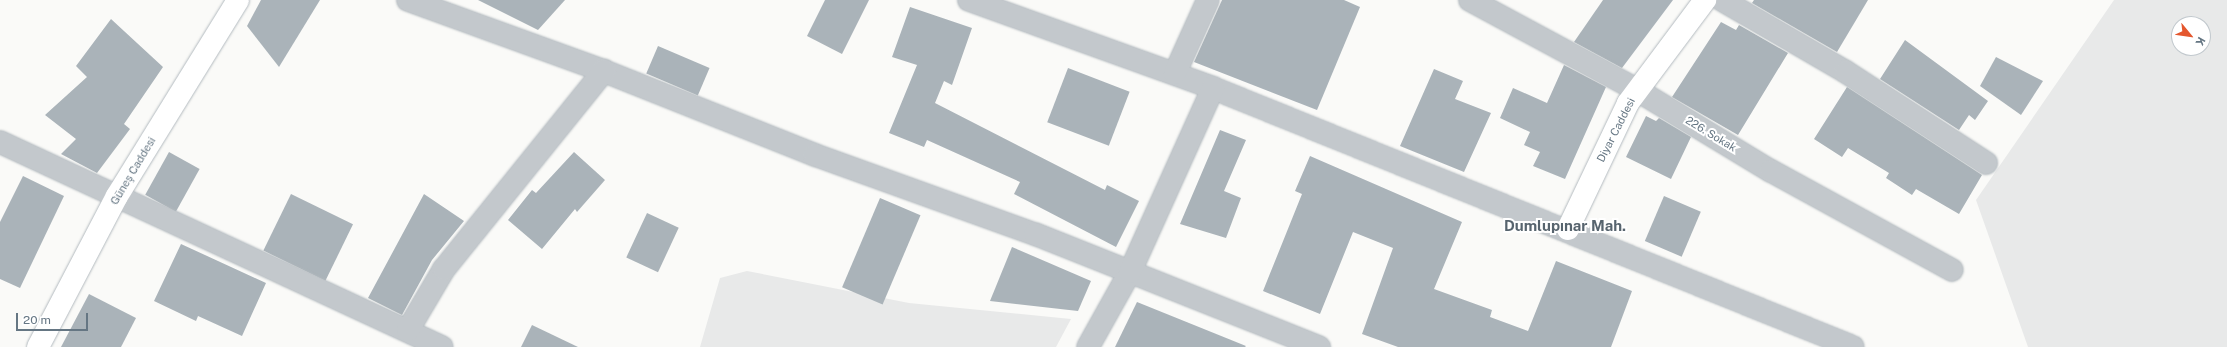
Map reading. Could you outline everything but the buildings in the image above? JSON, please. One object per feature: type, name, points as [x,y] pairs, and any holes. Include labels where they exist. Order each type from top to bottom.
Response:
[{"type":"street","name":"Güneş Caddesi","points":[[38,347],[117,196],[238,0]]},
{"type":"street","points":[[408,0],[604,71],[815,155],[1035,234],[1319,347]]},
{"type":"street","points":[[969,0],[1175,73],[1568,229],[1853,347]]},
{"type":"street","points":[[1175,73],[1208,0]]},
{"type":"street","name":"226. Sokak","points":[[1470,0],[1637,90],[1771,171],[1952,270]]},
{"type":"street","name":"Diyar Caddesi","points":[[1568,229],[1637,90],[1705,0]]},
{"type":"street","points":[[1722,0],[1846,72],[1986,163]]},
{"type":"street","points":[[408,330],[444,269],[604,71]]},
{"type":"street","points":[[1088,347],[1130,272],[1213,88]]},
{"type":"street","points":[[0,142],[442,347]]},
{"type":"shaded area","points":[[2114,0],[2227,0],[2227,347],[2028,347],[1976,200]]},
{"type":"shaded area","points":[[747,271],[909,303],[1071,319],[1056,347],[700,347],[720,278]]},
{"type":"district","name":"Dumlupınar Mah.","points":[[1565,226]]}]
